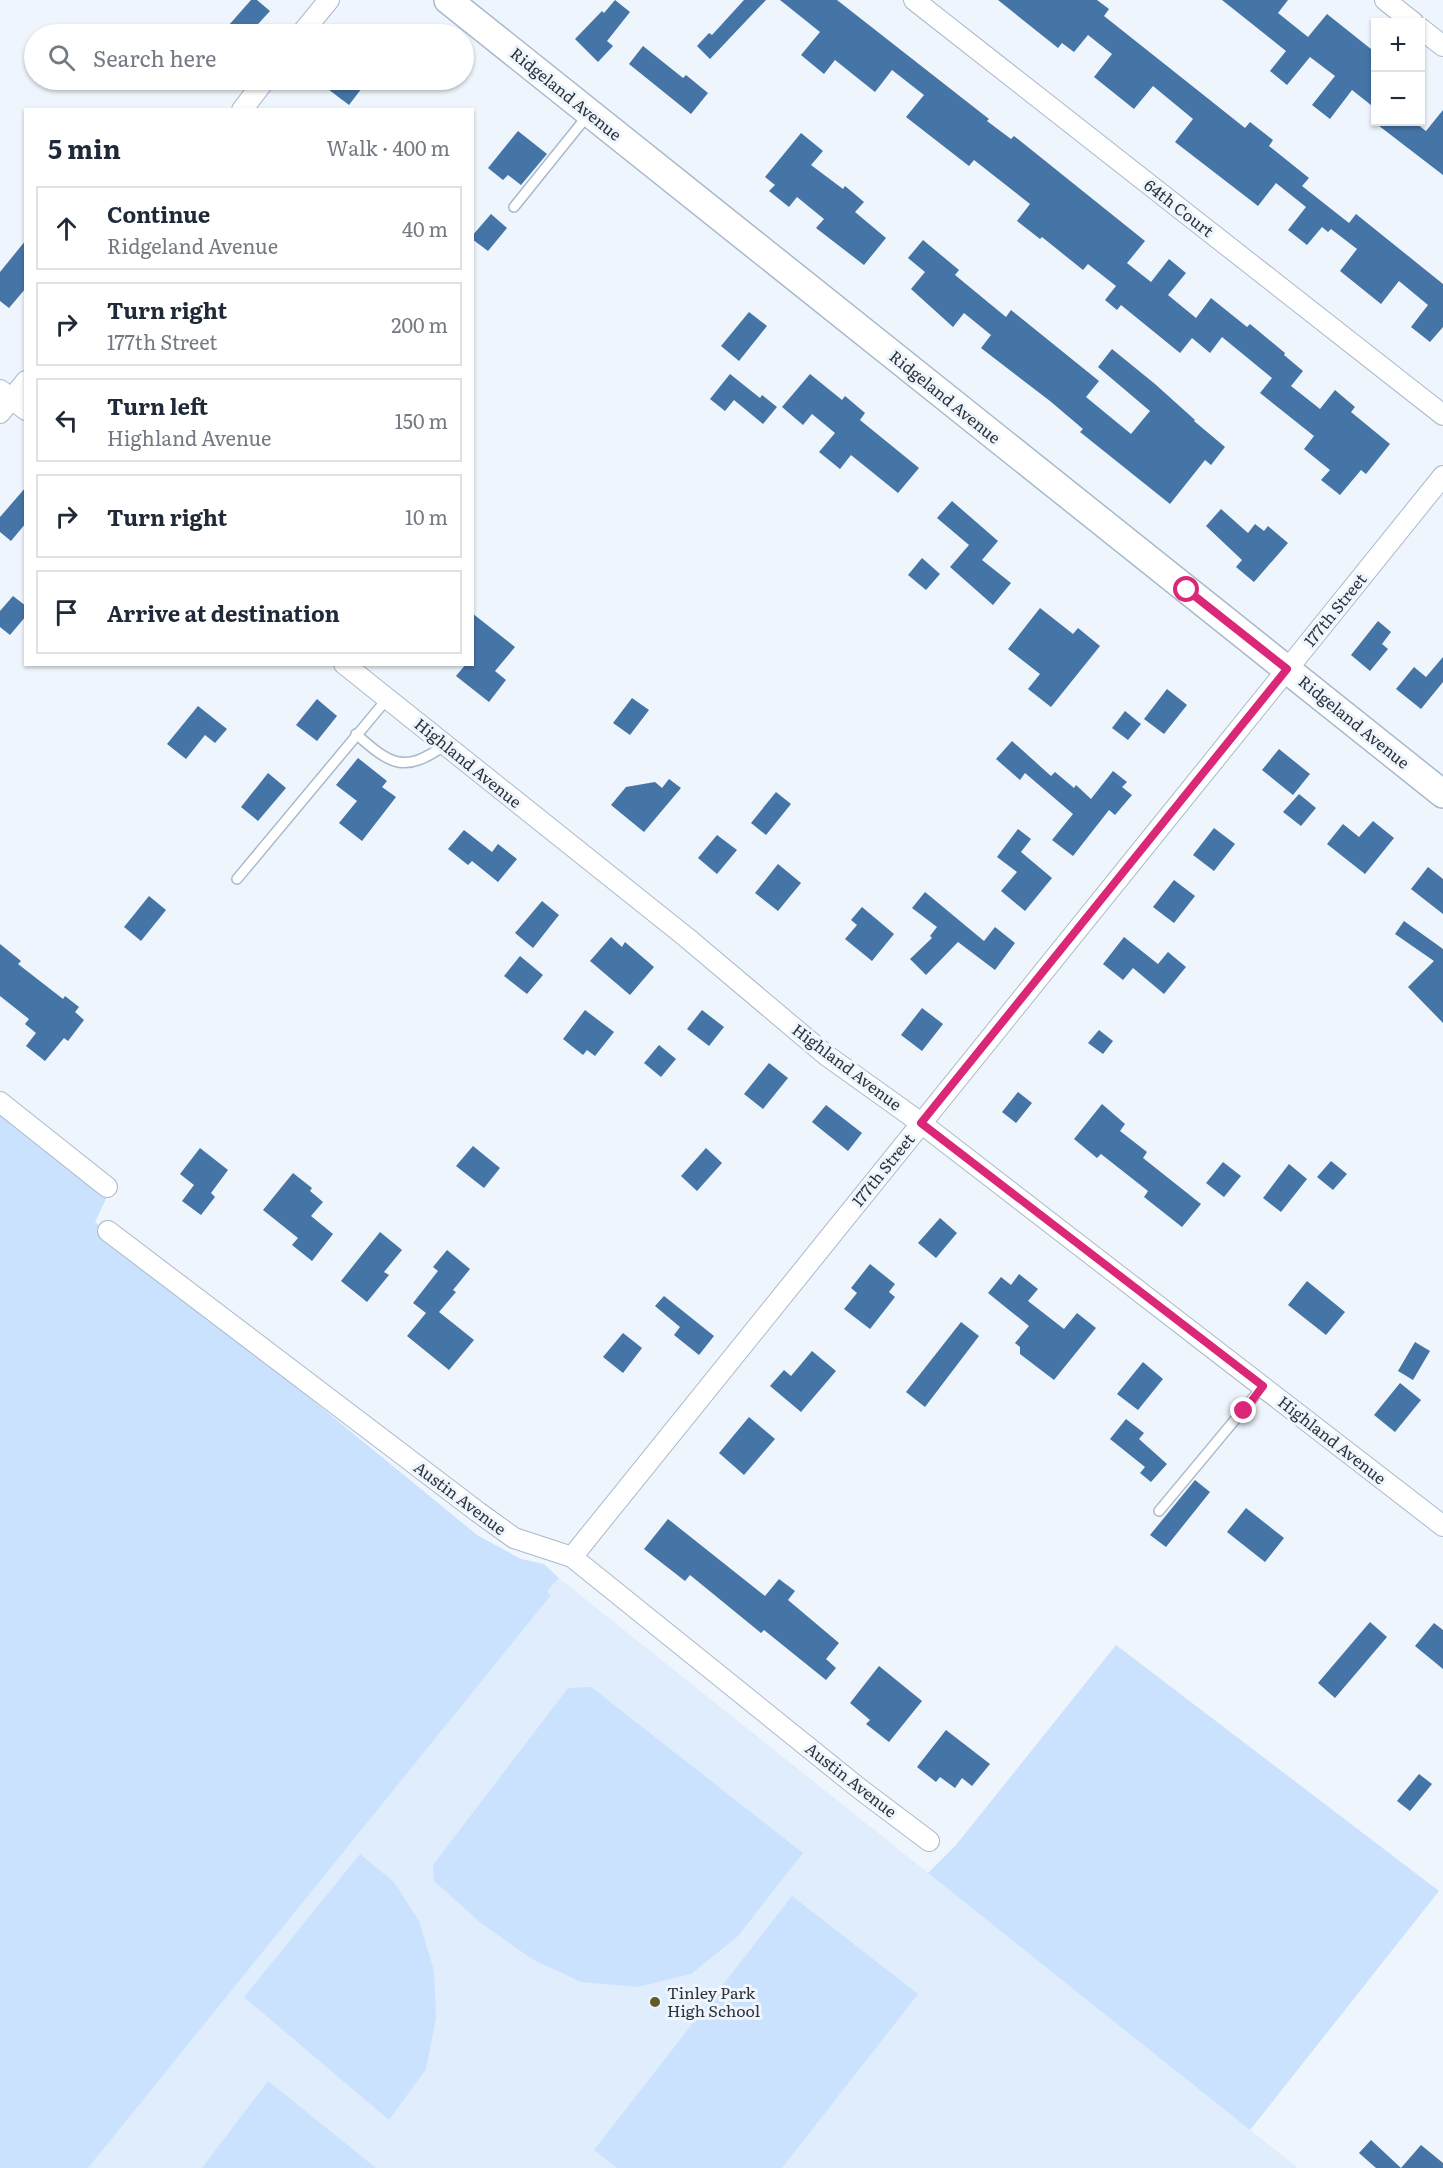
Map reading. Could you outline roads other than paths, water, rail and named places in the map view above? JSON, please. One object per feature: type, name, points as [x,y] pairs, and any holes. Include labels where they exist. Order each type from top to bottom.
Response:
[{"type":"street","points":[[309,24],[329,0]]},
{"type":"street","name":"Ridgeland Avenue","points":[[448,0],[1443,794]]},
{"type":"street","name":"64th Court","points":[[914,0],[1443,415]]},
{"type":"street","points":[[1385,0],[1408,18]]},
{"type":"street","points":[[1425,32],[1443,46]]},
{"type":"street","points":[[244,108],[258,90]]},
{"type":"street","points":[[9,403],[24,384]]},
{"type":"street","name":"177th Street","points":[[572,1557],[1443,476]]},
{"type":"street","name":"Highland Avenue","points":[[346,666],[686,937],[826,1055],[921,1123],[1443,1526]]},
{"type":"street","points":[[0,1102],[107,1186]]},
{"type":"street","name":"Austin Avenue","points":[[108,1231],[514,1538],[572,1557],[860,1789],[929,1841]]},
{"type":"lane","points":[[514,207],[590,113]]},
{"type":"lane","points":[[237,879],[387,699]]},
{"type":"lane","points":[[356,734],[379,754],[397,762],[412,763],[428,757],[445,745]]},
{"type":"lane","points":[[1159,1511],[1263,1386]]},
{"type":"place","name":"Tinley Park High School","points":[[655,2002]]}]
